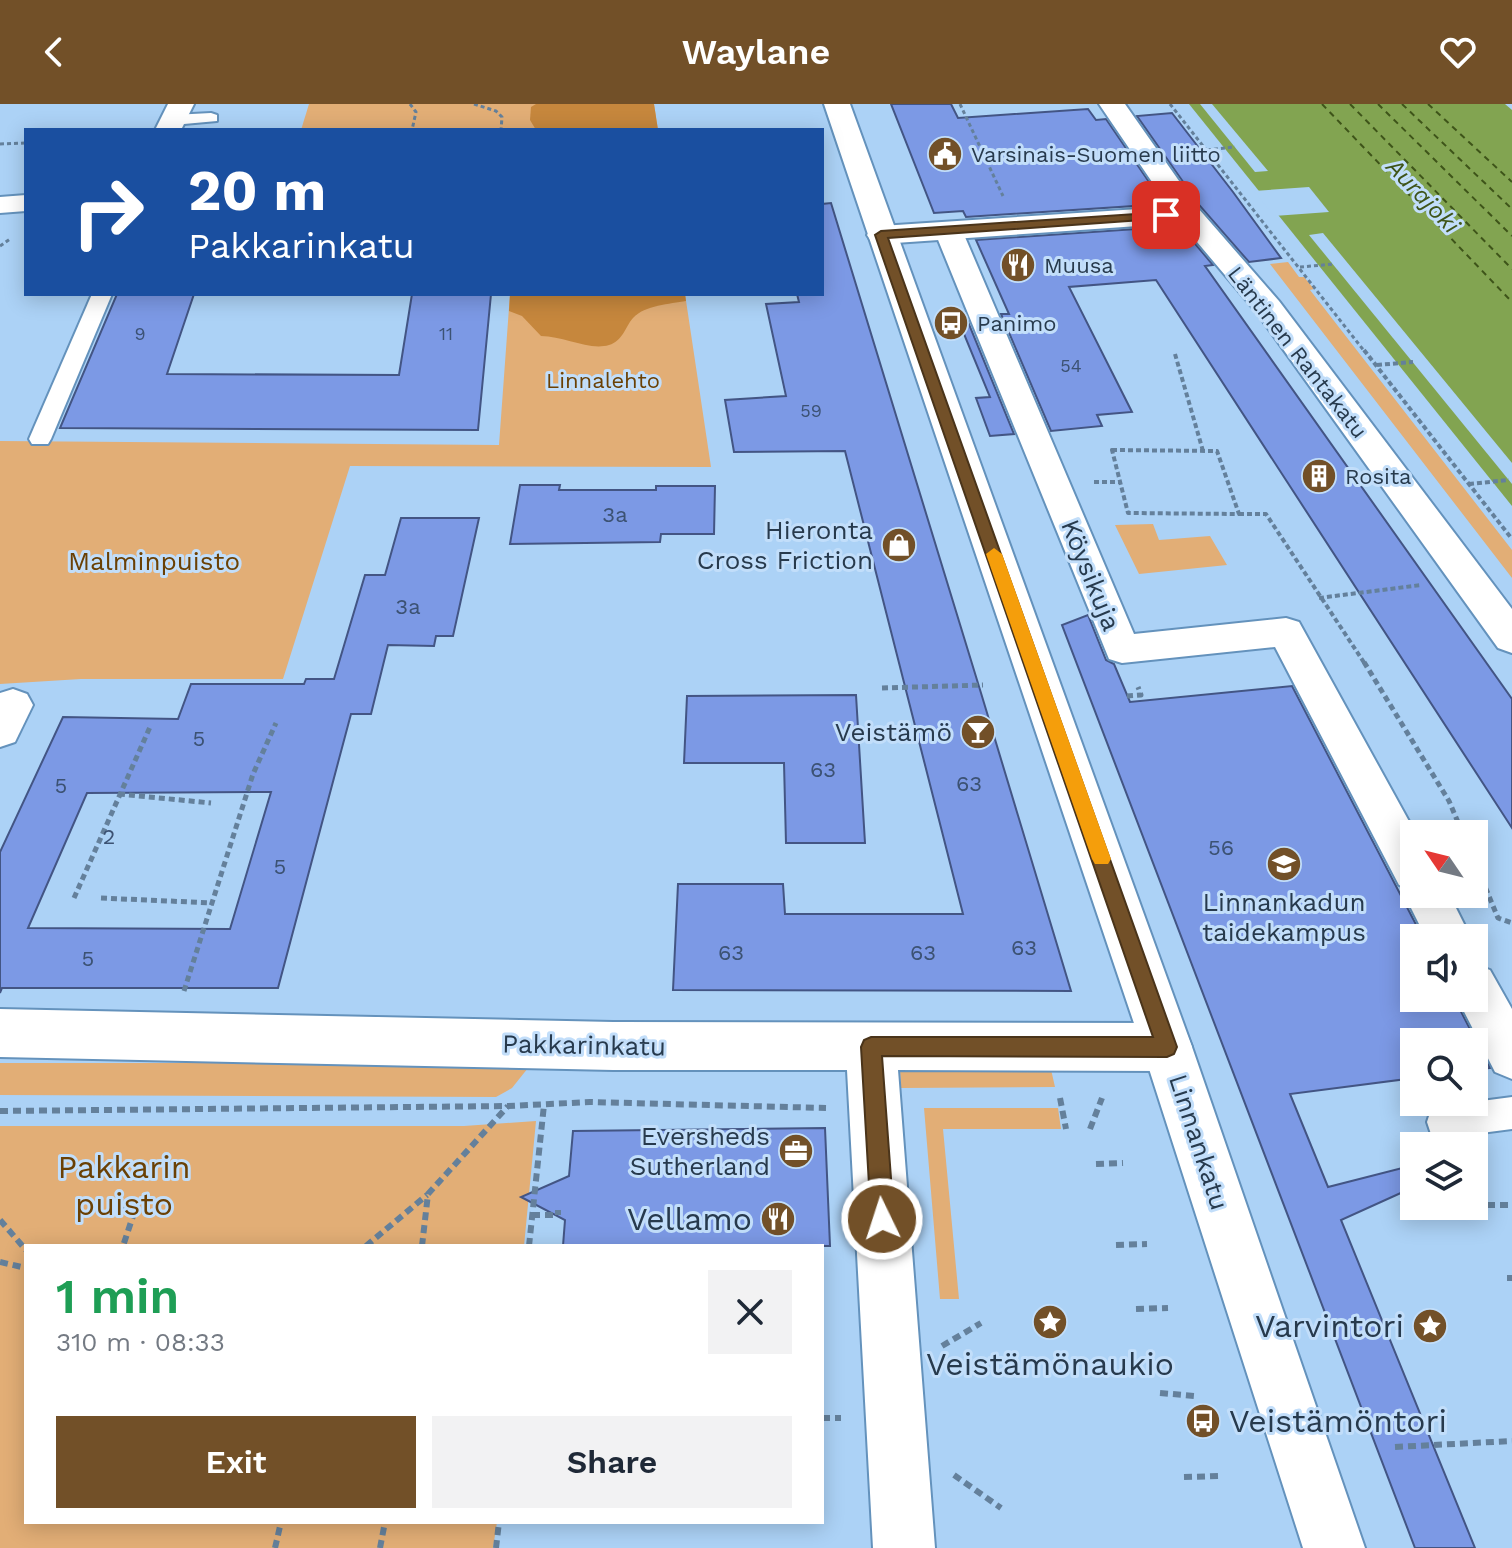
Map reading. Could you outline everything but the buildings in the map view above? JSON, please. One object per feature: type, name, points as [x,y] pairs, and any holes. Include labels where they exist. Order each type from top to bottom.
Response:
[{"type":"street","name":"Linnankatu","points":[[837,104],[1167,1047],[1334,1548]]},
{"type":"street","name":"Läntinen Rantakatu","points":[[1112,104],[1188,214],[1268,307],[1512,638]]},
{"type":"street","points":[[0,205],[24,203]]},
{"type":"street","points":[[881,235],[1188,214]]},
{"type":"street","name":"Köysikuja","points":[[948,230],[1122,649],[1286,632],[1400,846]]},
{"type":"street","points":[[1488,1011],[1512,1056]]},
{"type":"street","name":"Pakkarinkatu","points":[[0,1033],[613,1046],[1167,1047]]},
{"type":"street","points":[[871,1047],[904,1548]]},
{"type":"lane","points":[[174,118],[211,118]]},
{"type":"lane","points":[[40,439],[101,296]]},
{"type":"lane","points":[[1443,1122],[1512,1113]]},
{"type":"path","points":[[410,104],[416,112],[412,128]]},
{"type":"path","points":[[474,104],[496,111],[502,117],[501,128]]},
{"type":"path","points":[[960,104],[1003,196]]},
{"type":"path","points":[[1170,104],[1512,539]]},
{"type":"path","points":[[0,144],[24,143]]},
{"type":"path","points":[[1207,150],[1235,147]]},
{"type":"path","points":[[1234,203],[1247,202]]},
{"type":"path","points":[[1300,267],[1334,264]]},
{"type":"path","points":[[1175,354],[1203,451]]},
{"type":"path","points":[[1377,365],[1413,362]]},
{"type":"path","points":[[1239,514],[1217,451],[1112,450],[1128,513],[1239,514],[1266,514],[1319,598],[1354,646],[1449,801],[1457,820]]},
{"type":"path","points":[[1469,484],[1509,480]]},
{"type":"path","points":[[1319,598],[1436,583]]},
{"type":"path","points":[[882,688],[983,685]]},
{"type":"path","points":[[181,999],[253,774],[276,723]]},
{"type":"path","points":[[74,898],[150,727]]},
{"type":"path","points":[[119,794],[211,803]]},
{"type":"path","points":[[1488,894],[1498,918],[1512,923]]},
{"type":"path","points":[[101,898],[213,903]]},
{"type":"path","points":[[1060,1098],[1066,1129]]},
{"type":"path","points":[[1090,1129],[1102,1098]]},
{"type":"path","points":[[0,1111],[508,1106],[590,1102],[840,1109],[875,1105]]},
{"type":"path","points":[[529,1244],[544,1105]]},
{"type":"path","points":[[368,1244],[428,1194],[508,1106]]},
{"type":"path","points":[[1096,1164],[1123,1163]]},
{"type":"path","points":[[422,1244],[428,1194]]},
{"type":"path","points":[[1488,1205],[1512,1205]]},
{"type":"path","points":[[123,1210],[135,1210],[124,1244]]},
{"type":"path","points":[[532,1215],[558,1215],[558,1210]]},
{"type":"path","points":[[0,1220],[24,1248]]},
{"type":"path","points":[[1116,1245],[1147,1244]]},
{"type":"path","points":[[0,1262],[24,1268]]},
{"type":"path","points":[[1136,1309],[1168,1308]]},
{"type":"path","points":[[934,1351],[981,1323]]},
{"type":"path","points":[[1160,1393],[1195,1396]]},
{"type":"path","points":[[1395,1447],[1512,1441]]},
{"type":"path","points":[[944,1467],[1001,1508]]},
{"type":"path","points":[[1184,1477],[1219,1476]]},
{"type":"path","points":[[275,1548],[281,1524]]},
{"type":"path","points":[[380,1548],[385,1524]]},
{"type":"path","points":[[496,1548],[499,1524]]},
{"type":"green space","points":[[309,104],[654,104],[658,128],[302,128]]},
{"type":"green space","points":[[1288,262],[1299,277],[1304,277],[1314,289],[1310,290],[1512,550],[1512,578],[1270,264]]},
{"type":"green space","name":"Malminpuisto","points":[[510,296],[685,296],[711,467],[350,466],[283,679],[81,679],[0,684],[0,441],[499,445]]},
{"type":"green space","points":[[1153,524],[1159,540],[1210,536],[1227,565],[1139,574],[1115,525]]},
{"type":"green space","points":[[0,1063],[532,1063],[512,1088],[496,1097],[0,1095]]},
{"type":"green space","points":[[1050,1065],[1055,1087],[901,1088],[900,1071],[906,1066]]},
{"type":"green space","points":[[924,1108],[1058,1108],[1061,1129],[943,1129],[959,1299],[940,1299]]},
{"type":"green space","name":"Pakkarin puisto","points":[[536,1121],[524,1244],[24,1244],[24,1524],[497,1524],[493,1548],[0,1548],[0,1126],[464,1126]]},
{"type":"shaded area","points":[[536,104],[654,104],[658,128],[535,128],[530,120],[531,107]]},
{"type":"shaded area","points":[[510,296],[685,296],[686,301],[644,310],[633,318],[614,343],[601,346],[541,336],[522,316],[509,311]]},
{"type":"water","name":"Aurajoki","points":[[1189,104],[1505,104],[1512,110],[1512,506]]},
{"type":"pier","points":[[1200,104],[1212,104],[1268,171],[1255,172]]},
{"type":"pier","points":[[1309,187],[1329,212],[1274,216],[1254,191]]},
{"type":"pier","points":[[1323,233],[1512,463],[1512,484],[1309,235]]},
{"type":"ferry route","points":[[1322,104],[1512,302]]},
{"type":"ferry route","points":[[1350,104],[1512,269]]},
{"type":"ferry route","points":[[1378,104],[1512,236]]},
{"type":"ferry route","points":[[1402,104],[1512,209]]},
{"type":"ferry route","points":[[1428,104],[1512,182]]},
{"type":"slow traffic","points":[[994,554],[1101,859]]},
{"type":"place","name":"Varsinais-Suomen liitto","points":[[945,154]]},
{"type":"place","name":"Muusa","points":[[1018,265]]},
{"type":"place","name":"Panimo","points":[[951,323]]},
{"type":"place","name":"Rosita","points":[[1319,476]]},
{"type":"place","name":"Hieronta Cross Friction","points":[[899,545]]},
{"type":"place","name":"Veistämö","points":[[978,732]]},
{"type":"place","name":"Linnankadun taidekampus","points":[[1284,864]]},
{"type":"place","name":"Eversheds Sutherland","points":[[796,1151]]},
{"type":"place","name":"Vellamo","points":[[778,1219]]},
{"type":"place","name":"Veistämönaukio","points":[[1050,1322]]},
{"type":"place","name":"Varvintori","points":[[1430,1326]]},
{"type":"place","name":"Veistämöntori","points":[[1203,1421]]},
{"type":"route","points":[[882,1219],[871,1047],[1167,1047],[881,235],[1166,215]]},
{"type":"park label","name":"Linnalehto","points":[[603,380]]}]
